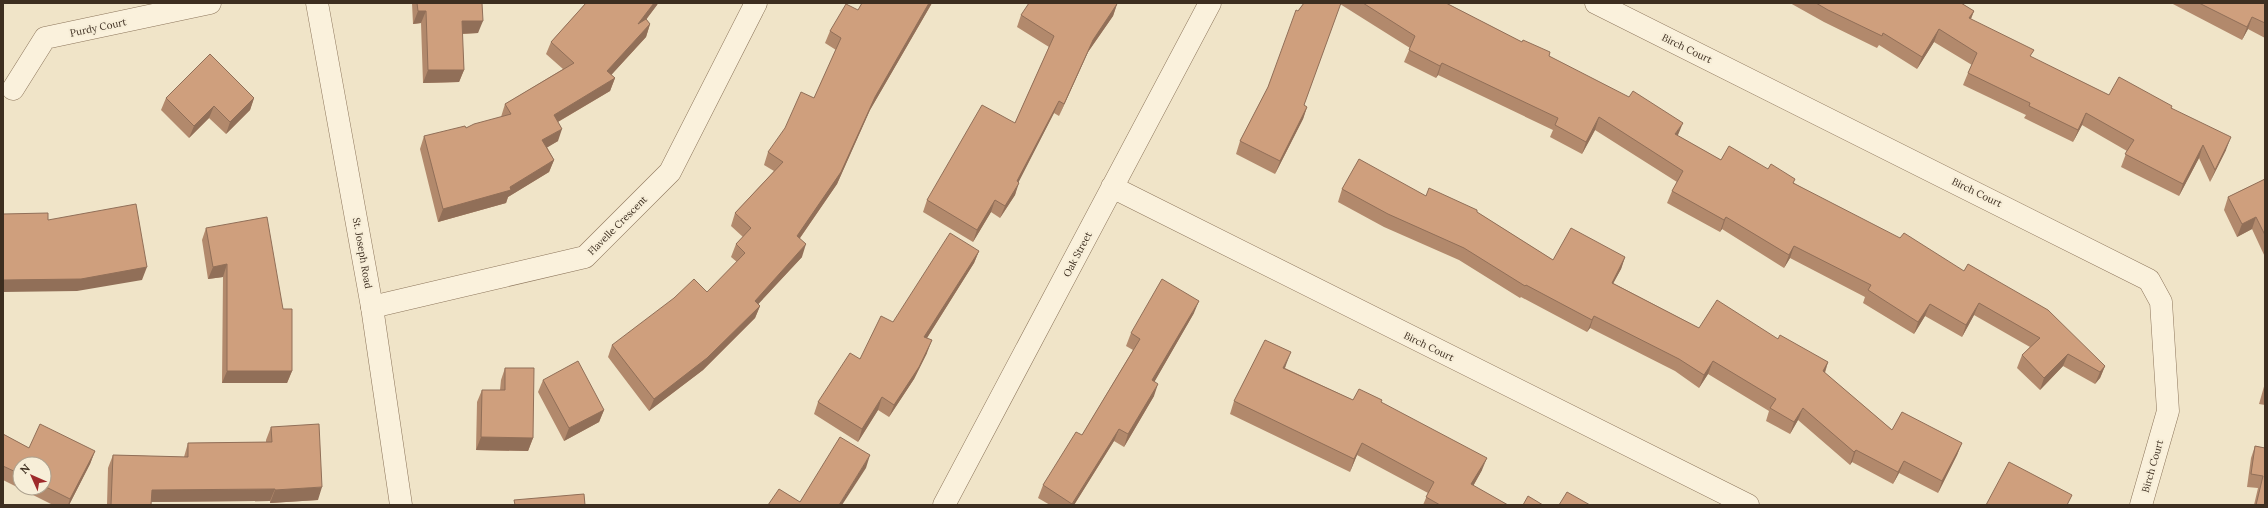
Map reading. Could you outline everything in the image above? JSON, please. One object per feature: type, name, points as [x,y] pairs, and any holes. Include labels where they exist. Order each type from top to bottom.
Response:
[{"type":"street","name":"Purdy Court","points":[[13,89],[46,38],[210,3]]},
{"type":"street","name":"St. Joseph Road","points":[[317,3],[372,307],[401,505]]},
{"type":"street","name":"Flavelle Crescent","points":[[372,307],[585,257],[670,172],[756,3]]},
{"type":"street","name":"Oak Street","points":[[944,505],[1210,3]]},
{"type":"street","name":"Birch Court","points":[[1596,3],[2150,280],[2160,302],[2168,411],[2141,505]]},
{"type":"street","name":"Birch Court","points":[[1112,186],[1748,505]]},
{"type":"building","points":[[417,3],[482,3],[483,21],[462,21],[464,70],[428,70],[426,11],[418,11]]},
{"type":"building","points":[[586,3],[654,3],[638,24],[646,19],[650,24],[607,71],[615,78],[554,115],[562,129],[542,140],[554,160],[510,187],[511,190],[443,209],[424,136],[465,126],[466,128],[474,124],[511,114],[505,104],[574,63],[551,42]]},
{"type":"building","points":[[862,3],[929,3],[875,97],[841,172],[797,236],[806,244],[755,301],[760,306],[707,358],[654,399],[612,345],[674,298],[694,279],[707,292],[745,253],[736,244],[751,228],[735,213],[783,162],[768,152],[785,128],[801,92],[814,98],[841,38],[830,31],[846,4],[858,10]]},
{"type":"building","points":[[1029,3],[1117,4],[1093,40],[1064,104],[1059,101],[1017,181],[1019,183],[1005,206],[995,200],[977,230],[927,200],[982,105],[1015,123],[1054,36],[1021,15]]},
{"type":"building","points":[[1304,3],[1341,3],[1304,105],[1307,107],[1280,161],[1240,141],[1268,87],[1296,10],[1298,11]]},
{"type":"building","points":[[1363,3],[1446,3],[1522,42],[1523,40],[1550,52],[1549,56],[1629,97],[1633,91],[1683,123],[1675,134],[1721,160],[1729,146],[1768,169],[1771,164],[1795,179],[1793,183],[1900,238],[1904,233],[1964,271],[1968,264],[2048,310],[2105,366],[2100,372],[2068,354],[2044,378],[2022,355],[2040,338],[1979,303],[1966,325],[1930,304],[1918,322],[1868,290],[1871,285],[1794,246],[1789,255],[1726,217],[1724,220],[1672,191],[1683,171],[1599,117],[1586,142],[1555,125],[1558,118],[1442,63],[1440,66],[1409,50],[1415,36]]},
{"type":"building","points":[[1816,3],[1961,3],[1974,11],[1969,18],[2034,50],[2030,56],[2109,95],[2119,77],[2172,106],[2171,108],[2231,137],[2215,170],[2203,145],[2183,184],[2125,154],[2134,140],[2086,113],[2078,130],[2029,106],[2030,103],[1968,73],[1977,53],[1939,29],[1922,57],[1883,33],[1882,36]]},
{"type":"building","points":[[2199,3],[2265,3],[2265,23],[2252,17],[2247,27]]},
{"type":"building","points":[[210,54],[254,98],[230,122],[214,106],[194,126],[166,98]]},
{"type":"building","points":[[1359,159],[1426,196],[1429,188],[1477,210],[1477,212],[1553,260],[1571,228],[1625,257],[1612,283],[1699,328],[1717,300],[1778,339],[1780,335],[1828,362],[1823,371],[1892,430],[1902,412],[1962,443],[1942,481],[1904,461],[1898,472],[1856,450],[1854,452],[1803,408],[1794,422],[1770,408],[1776,399],[1713,361],[1704,375],[1679,359],[1594,316],[1592,320],[1526,285],[1525,286],[1464,248],[1388,214],[1342,189]]},
{"type":"building","points":[[2265,179],[2265,235],[2256,217],[2242,224],[2228,197]]},
{"type":"building","points":[[136,204],[147,267],[81,279],[3,280],[3,214],[48,213],[48,220]]},
{"type":"building","points":[[267,217],[283,309],[292,309],[292,371],[227,371],[227,264],[213,267],[206,228]]},
{"type":"building","points":[[950,233],[979,251],[924,337],[932,340],[919,367],[894,405],[882,397],[862,429],[818,402],[850,353],[860,359],[881,316],[893,322]]},
{"type":"building","points":[[1162,279],[1199,301],[1152,380],[1158,384],[1128,434],[1119,429],[1072,504],[1043,485],[1076,432],[1082,435],[1140,339],[1131,333]]},
{"type":"building","points":[[1265,340],[1291,352],[1283,368],[1353,400],[1359,389],[1382,400],[1381,402],[1487,458],[1471,484],[1508,505],[1440,505],[1426,497],[1434,482],[1362,443],[1354,459],[1234,401]]},
{"type":"building","points":[[578,361],[604,410],[569,428],[543,380]]},
{"type":"building","points":[[505,368],[534,368],[533,438],[481,437],[482,390],[505,390]]},
{"type":"building","points":[[40,424],[95,451],[70,499],[52,490],[52,456],[12,456],[12,470],[3,466],[3,434],[29,448]]},
{"type":"building","points":[[319,424],[322,487],[275,490],[152,490],[151,505],[111,505],[113,455],[188,457],[188,443],[272,442],[271,427]]},
{"type":"building","points":[[840,437],[870,455],[839,505],[768,505],[779,489],[800,502]]},
{"type":"building","points":[[2255,446],[2265,448],[2265,505],[2256,505],[2263,476],[2251,474]]},
{"type":"building","points":[[2009,462],[2072,495],[2067,505],[1986,505]]},
{"type":"building","points":[[1567,492],[1590,505],[1559,505]]},
{"type":"building","points":[[584,494],[585,505],[515,505],[514,500]]},
{"type":"building","points":[[1528,496],[1543,505],[1523,505]]}]
